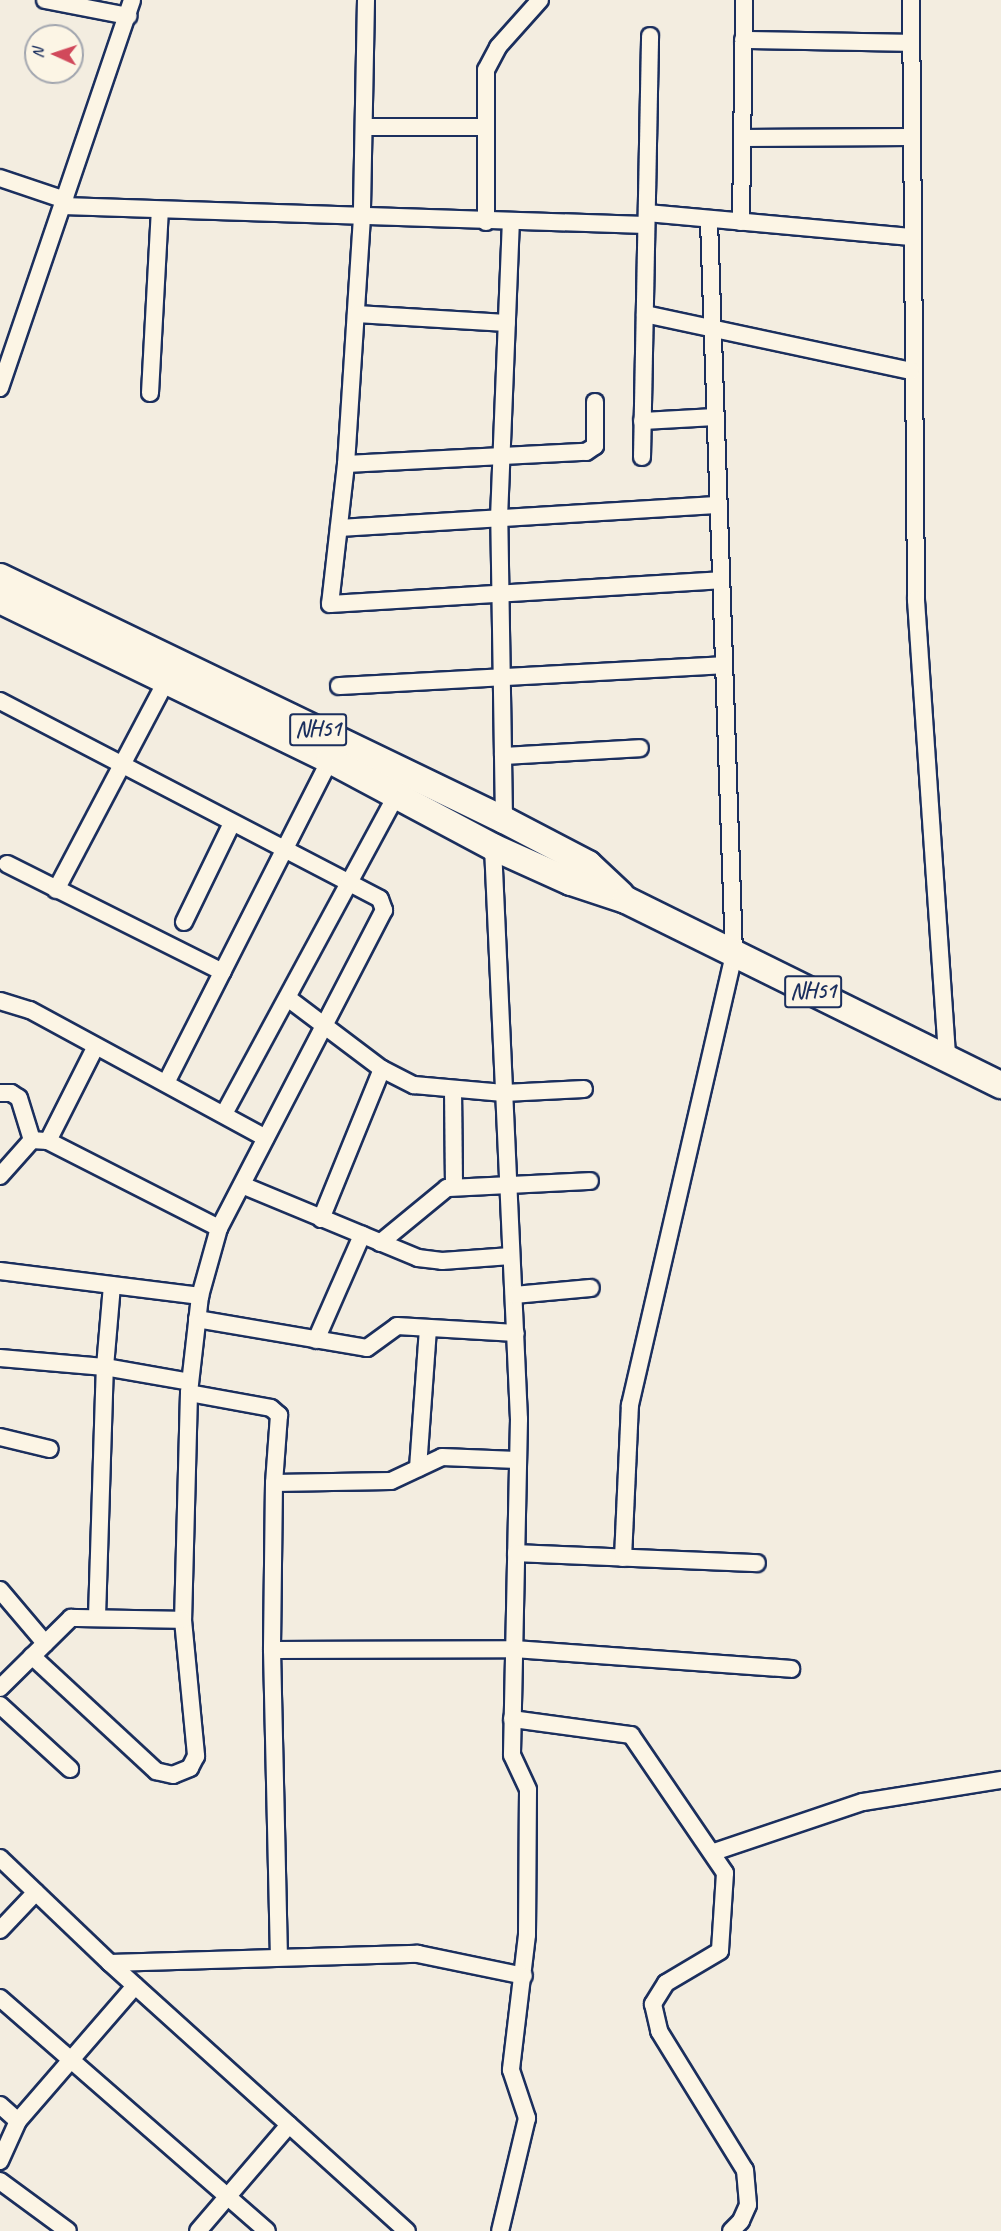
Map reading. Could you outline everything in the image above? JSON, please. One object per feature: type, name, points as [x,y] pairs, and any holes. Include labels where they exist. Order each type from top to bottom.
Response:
[{"type":"highway","name":"NH51","points":[[0,577],[504,820],[588,864],[626,900]]},
{"type":"highway","name":"NH51","points":[[0,600],[165,683],[330,760],[493,847],[571,882],[626,900],[1001,1085]]},
{"type":"street","points":[[0,388],[130,8],[45,0]]},
{"type":"street","points":[[366,0],[362,217],[346,464],[329,600],[332,606],[720,580]]},
{"type":"street","points":[[486,222],[486,70],[490,59],[540,0]]},
{"type":"street","points":[[741,222],[744,0]]},
{"type":"street","points":[[911,0],[911,371],[919,653],[947,1057]]},
{"type":"street","points":[[642,457],[650,36]]},
{"type":"street","points":[[743,40],[910,44]]},
{"type":"street","points":[[364,127],[485,127]]},
{"type":"street","points":[[742,138],[910,137]]},
{"type":"street","points":[[0,178],[64,203],[160,210],[511,223],[709,219],[911,237]]},
{"type":"street","points":[[150,393],[160,210]]},
{"type":"street","points":[[623,1558],[630,1405],[734,955],[716,505],[716,417],[709,219]]},
{"type":"street","points":[[504,820],[498,594],[501,454],[511,223]]},
{"type":"street","points":[[356,314],[507,323]]},
{"type":"street","points":[[645,314],[911,371]]},
{"type":"street","points":[[346,464],[592,450],[595,402]]},
{"type":"street","points":[[642,421],[716,417]]},
{"type":"street","points":[[339,528],[716,505]]},
{"type":"street","points":[[339,686],[501,675],[723,665]]},
{"type":"street","points":[[56,890],[123,768],[165,683]]},
{"type":"street","points":[[0,701],[123,768],[380,898],[384,910],[219,1228],[200,1296],[189,1388],[183,1620],[196,1756],[190,1768],[181,1774],[156,1771],[32,1656]]},
{"type":"street","points":[[503,756],[640,748]]},
{"type":"street","points":[[166,1083],[330,760]]},
{"type":"street","points":[[224,1114],[289,999],[348,882],[396,796]]},
{"type":"street","points":[[184,922],[232,823]]},
{"type":"street","points":[[493,847],[516,1333],[517,1460],[512,1719],[514,1760],[528,1790],[524,1976],[512,2075],[526,2118],[500,2231]]},
{"type":"street","points":[[7,864],[223,972]]},
{"type":"street","points":[[289,999],[326,1023],[382,1069],[414,1085],[504,1093],[584,1089]]},
{"type":"street","points":[[0,1001],[30,1010],[266,1138]]},
{"type":"street","points":[[0,1176],[40,1140],[96,1046]]},
{"type":"street","points":[[321,1219],[382,1069]]},
{"type":"street","points":[[453,1089],[454,1187]]},
{"type":"street","points":[[0,1093],[11,1093],[19,1098],[40,1140],[219,1228]]},
{"type":"street","points":[[380,1243],[441,1191],[454,1187],[590,1181]]},
{"type":"street","points":[[242,1185],[429,1261],[511,1256]]},
{"type":"street","points":[[316,1340],[362,1235]]},
{"type":"street","points":[[0,1271],[200,1296]]},
{"type":"street","points":[[97,1617],[105,1367],[112,1285]]},
{"type":"street","points":[[514,1295],[591,1288]]},
{"type":"street","points":[[197,1318],[367,1348],[393,1327],[516,1333]]},
{"type":"street","points":[[418,1468],[428,1328]]},
{"type":"street","points":[[0,1358],[105,1367],[276,1411],[280,1421],[274,1483],[272,1650],[279,1957]]},
{"type":"street","points":[[0,1437],[50,1449]]},
{"type":"street","points":[[274,1483],[391,1481],[442,1457],[517,1460]]},
{"type":"street","points":[[516,1553],[757,1563]]},
{"type":"street","points":[[0,1590],[45,1642]]},
{"type":"street","points":[[0,1688],[71,1618],[183,1620]]},
{"type":"street","points":[[272,1650],[514,1649],[792,1669]]},
{"type":"street","points":[[0,1705],[70,1769]]},
{"type":"street","points":[[512,1719],[631,1735],[714,1852],[725,1873],[720,1951],[666,1983],[653,2004],[659,2031],[745,2170],[748,2205],[741,2222],[731,2231]]},
{"type":"street","points":[[714,1852],[863,1802],[1001,1780]]},
{"type":"street","points":[[0,1858],[110,1964],[407,2231]]},
{"type":"street","points":[[0,1930],[36,1892]]},
{"type":"street","points":[[110,1964],[418,1954],[524,1976]]},
{"type":"street","points":[[0,2161],[4,2139],[135,1986]]},
{"type":"street","points":[[0,1998],[267,2231]]},
{"type":"street","points":[[0,2105],[18,2121]]},
{"type":"street","points":[[198,2231],[290,2125]]},
{"type":"street","points":[[0,2181],[68,2231]]}]
